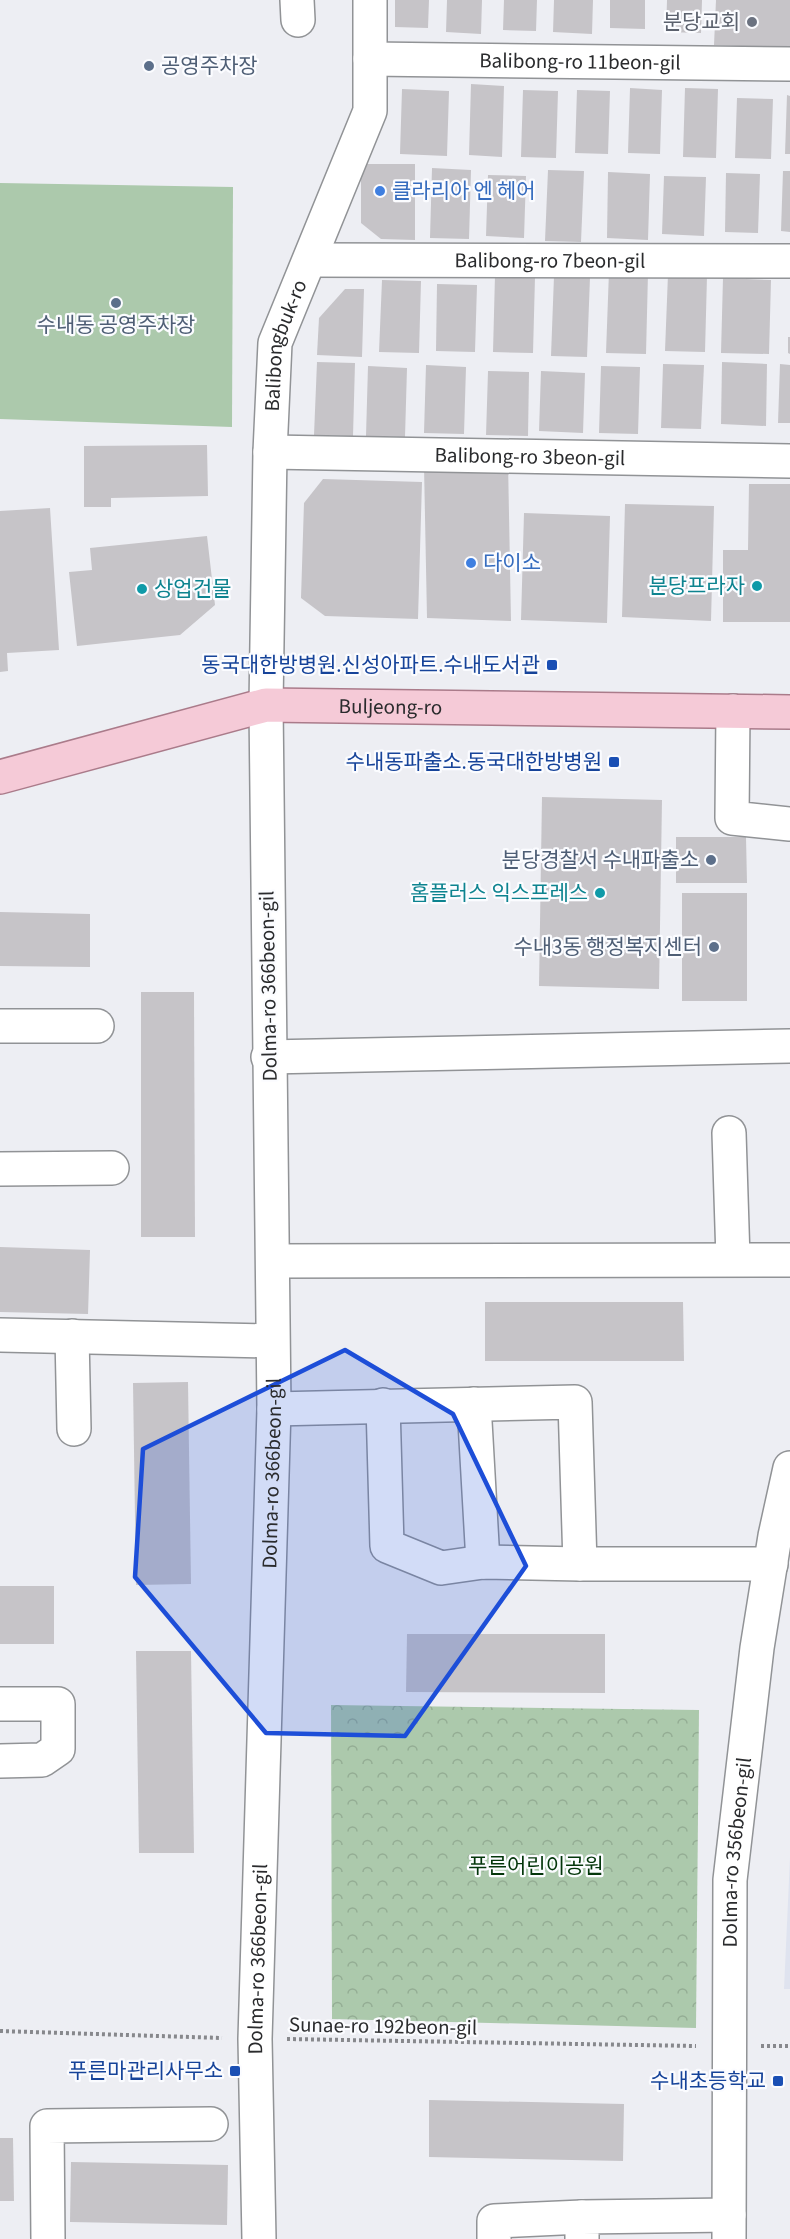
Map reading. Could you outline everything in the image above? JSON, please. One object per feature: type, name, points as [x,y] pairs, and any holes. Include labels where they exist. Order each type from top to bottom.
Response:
[{"type":"main road","name":"Buljeong-ro","points":[[0,777],[266,705],[790,712]]},
{"type":"street","name":"Balibongbuk-ro","points":[[266,705],[270,452],[275,344],[370,111],[370,0]]},
{"type":"street","name":"Balibong-ro 11beon-gil","points":[[370,59],[790,64]]},
{"type":"street","name":"Balibong-ro 7beon-gil","points":[[310,260],[790,261]]},
{"type":"street","name":"Balibong-ro 3beon-gil","points":[[270,452],[790,461]]},
{"type":"street","name":"Dolma-ro 366beon-gil","points":[[258,2239],[255,2039],[274,1409],[268,1057],[266,705]]},
{"type":"street","points":[[733,711],[732,818],[790,824]]},
{"type":"street","points":[[0,1026],[97,1026]]},
{"type":"street","points":[[268,1057],[790,1046]]},
{"type":"street","points":[[729,1132],[733,1259]]},
{"type":"street","points":[[0,1169],[112,1168]]},
{"type":"street","points":[[273,1261],[790,1260]]},
{"type":"street","points":[[0,1335],[272,1341]]},
{"type":"street","points":[[72,1336],[74,1429]]},
{"type":"street","points":[[274,1409],[575,1402],[580,1564]]},
{"type":"street","points":[[474,1404],[483,1562]]},
{"type":"street","points":[[383,1405],[387,1546],[441,1568],[483,1562],[771,1564]]},
{"type":"street","name":"Dolma-ro 356beon-gil","points":[[729,2227],[730,1880],[757,1648],[790,1468]]},
{"type":"street","points":[[0,1704],[58,1704],[58,1749],[42,1760],[0,1761]]},
{"type":"street","points":[[48,2239],[47,2126],[212,2124]]},
{"type":"street","points":[[494,2239],[494,2221],[582,2228],[729,2227]]},
{"type":"path","name":"Sunae-ro 192beon-gil","points":[[0,2031],[255,2039],[729,2047]]},
{"type":"highlighted area","points":[[345,1350],[453,1414],[526,1566],[405,1736],[266,1733],[135,1577],[143,1449]]},
{"type":"shaded area","points":[[790,1858],[790,1989],[784,1989]]},
{"type":"green space","name":"수내동 공영주차장","points":[[0,183],[233,187],[232,427],[0,419]]},
{"type":"green space","name":"푸른어린이공원","points":[[331,1705],[699,1710],[696,2028],[332,2019]]},
{"type":"building","points":[[395,0],[429,0],[428,28],[395,27]]},
{"type":"building","points":[[447,0],[482,0],[481,34],[446,32]]},
{"type":"building","points":[[504,0],[537,0],[536,31],[503,30]]},
{"type":"building","points":[[554,0],[593,0],[592,34],[553,32]]},
{"type":"building","points":[[610,0],[645,0],[645,29],[610,28]]},
{"type":"building","points":[[667,0],[702,0],[701,33],[666,32]]},
{"type":"building","name":"분당교회","points":[[716,0],[790,0],[790,48],[714,45]]},
{"type":"building","points":[[471,84],[504,86],[502,157],[469,155]]},
{"type":"building","points":[[630,88],[662,90],[660,154],[628,153]]},
{"type":"building","points":[[685,88],[718,89],[716,158],[683,157]]},
{"type":"building","points":[[402,89],[449,91],[447,156],[400,154]]},
{"type":"building","points":[[523,90],[558,91],[556,158],[521,157]]},
{"type":"building","points":[[577,90],[610,91],[608,154],[575,153]]},
{"type":"building","points":[[787,95],[790,96],[790,154],[785,154]]},
{"type":"building","points":[[737,98],[773,99],[771,159],[735,158]]},
{"type":"building","points":[[361,164],[415,164],[415,240],[381,239],[361,223]]},
{"type":"building","points":[[432,168],[471,170],[469,239],[430,238]]},
{"type":"building","points":[[548,170],[584,171],[581,242],[545,241]]},
{"type":"building","points":[[783,171],[790,171],[790,232],[781,231]]},
{"type":"building","points":[[608,172],[650,174],[648,240],[607,238]]},
{"type":"building","points":[[726,173],[760,174],[758,233],[725,232]]},
{"type":"building","points":[[488,175],[526,176],[524,238],[486,236]]},
{"type":"building","points":[[664,176],[706,177],[704,236],[662,234]]},
{"type":"building","points":[[609,271],[648,273],[646,354],[606,353]]},
{"type":"building","points":[[668,274],[707,276],[705,352],[665,351]]},
{"type":"building","points":[[495,275],[535,277],[533,353],[493,352]]},
{"type":"building","points":[[554,276],[590,277],[587,357],[551,356]]},
{"type":"building","points":[[723,278],[771,280],[769,354],[721,353]]},
{"type":"building","points":[[382,280],[421,281],[419,353],[379,352]]},
{"type":"building","points":[[437,284],[477,285],[475,352],[436,351]]},
{"type":"building","points":[[345,289],[364,289],[362,357],[317,355],[319,318]]},
{"type":"building","points":[[788,337],[790,337],[790,354],[788,353]]},
{"type":"building","points":[[317,362],[355,363],[353,436],[314,435]]},
{"type":"building","points":[[722,362],[767,364],[766,426],[721,424]]},
{"type":"building","points":[[663,364],[704,365],[701,429],[661,428]]},
{"type":"building","points":[[780,364],[790,365],[790,423],[778,423]]},
{"type":"building","points":[[426,365],[466,367],[464,434],[424,433]]},
{"type":"building","points":[[368,366],[407,368],[405,437],[366,436]]},
{"type":"building","points":[[601,366],[640,367],[638,434],[599,433]]},
{"type":"building","points":[[488,371],[529,372],[528,436],[486,435]]},
{"type":"building","points":[[541,371],[585,373],[583,433],[539,431]]},
{"type":"building","points":[[207,445],[208,496],[111,498],[111,507],[84,507],[84,446]]},
{"type":"building","points":[[508,461],[511,621],[427,618],[424,466]]},
{"type":"building","points":[[323,479],[422,482],[418,619],[325,616],[301,598],[304,503]]},
{"type":"building","name":"분당프라자","points":[[749,484],[790,484],[790,622],[723,622],[723,550],[748,550]]},
{"type":"building","points":[[625,504],[714,506],[711,621],[622,617]]},
{"type":"building","points":[[50,508],[59,650],[7,653],[8,671],[0,672],[0,511]]},
{"type":"building","points":[[524,513],[610,516],[607,623],[521,620]]},
{"type":"building","name":"상업건물","points":[[207,536],[215,605],[180,635],[77,646],[69,572],[92,570],[90,548]]},
{"type":"building","name":"홈플러스 익스프레스","points":[[542,797],[662,800],[659,989],[539,986]]},
{"type":"building","name":"분당경찰서 수내파출소","points":[[676,837],[746,837],[747,883],[676,883]]},
{"type":"building","name":"수내3동 행정복지센터","points":[[682,893],[747,893],[747,1001],[682,1001]]},
{"type":"building","points":[[0,912],[90,914],[90,967],[0,966]]},
{"type":"building","points":[[141,992],[194,992],[195,1237],[141,1237]]},
{"type":"building","points":[[0,1247],[90,1250],[88,1314],[0,1312]]},
{"type":"building","points":[[485,1302],[683,1302],[684,1361],[485,1361]]},
{"type":"building","points":[[188,1382],[191,1584],[136,1585],[133,1383]]},
{"type":"building","points":[[0,1586],[54,1586],[54,1644],[0,1644]]},
{"type":"building","points":[[407,1634],[605,1634],[605,1693],[406,1692]]},
{"type":"building","points":[[136,1651],[191,1651],[194,1853],[139,1853]]},
{"type":"building","points":[[429,2100],[624,2104],[623,2161],[429,2157]]},
{"type":"building","points":[[0,2138],[13,2138],[14,2201],[0,2201]]},
{"type":"building","points":[[71,2162],[228,2165],[227,2225],[70,2222]]},
{"type":"place","name":"분당교회","points":[[752,22]]},
{"type":"place","name":"공영주차장","points":[[149,66]]},
{"type":"place","name":"클라리아 엔 헤어","points":[[380,191]]},
{"type":"place","name":"수내동 공영주차장","points":[[116,303]]},
{"type":"place","name":"다이소","points":[[471,563]]},
{"type":"place","name":"분당프라자","points":[[757,586]]},
{"type":"place","name":"상업건물","points":[[142,589]]},
{"type":"place","name":"동국대한방병원.신성아파트.수내도서관","points":[[552,665]]},
{"type":"place","name":"수내동파출소.동국대한방병원","points":[[614,762]]},
{"type":"place","name":"분당경찰서 수내파출소","points":[[711,860]]},
{"type":"place","name":"홈플러스 익스프레스","points":[[600,893]]},
{"type":"place","name":"수내3동 행정복지센터","points":[[714,947]]},
{"type":"place","name":"푸른마관리사무소","points":[[235,2071]]},
{"type":"place","name":"수내초등학교","points":[[778,2081]]}]
